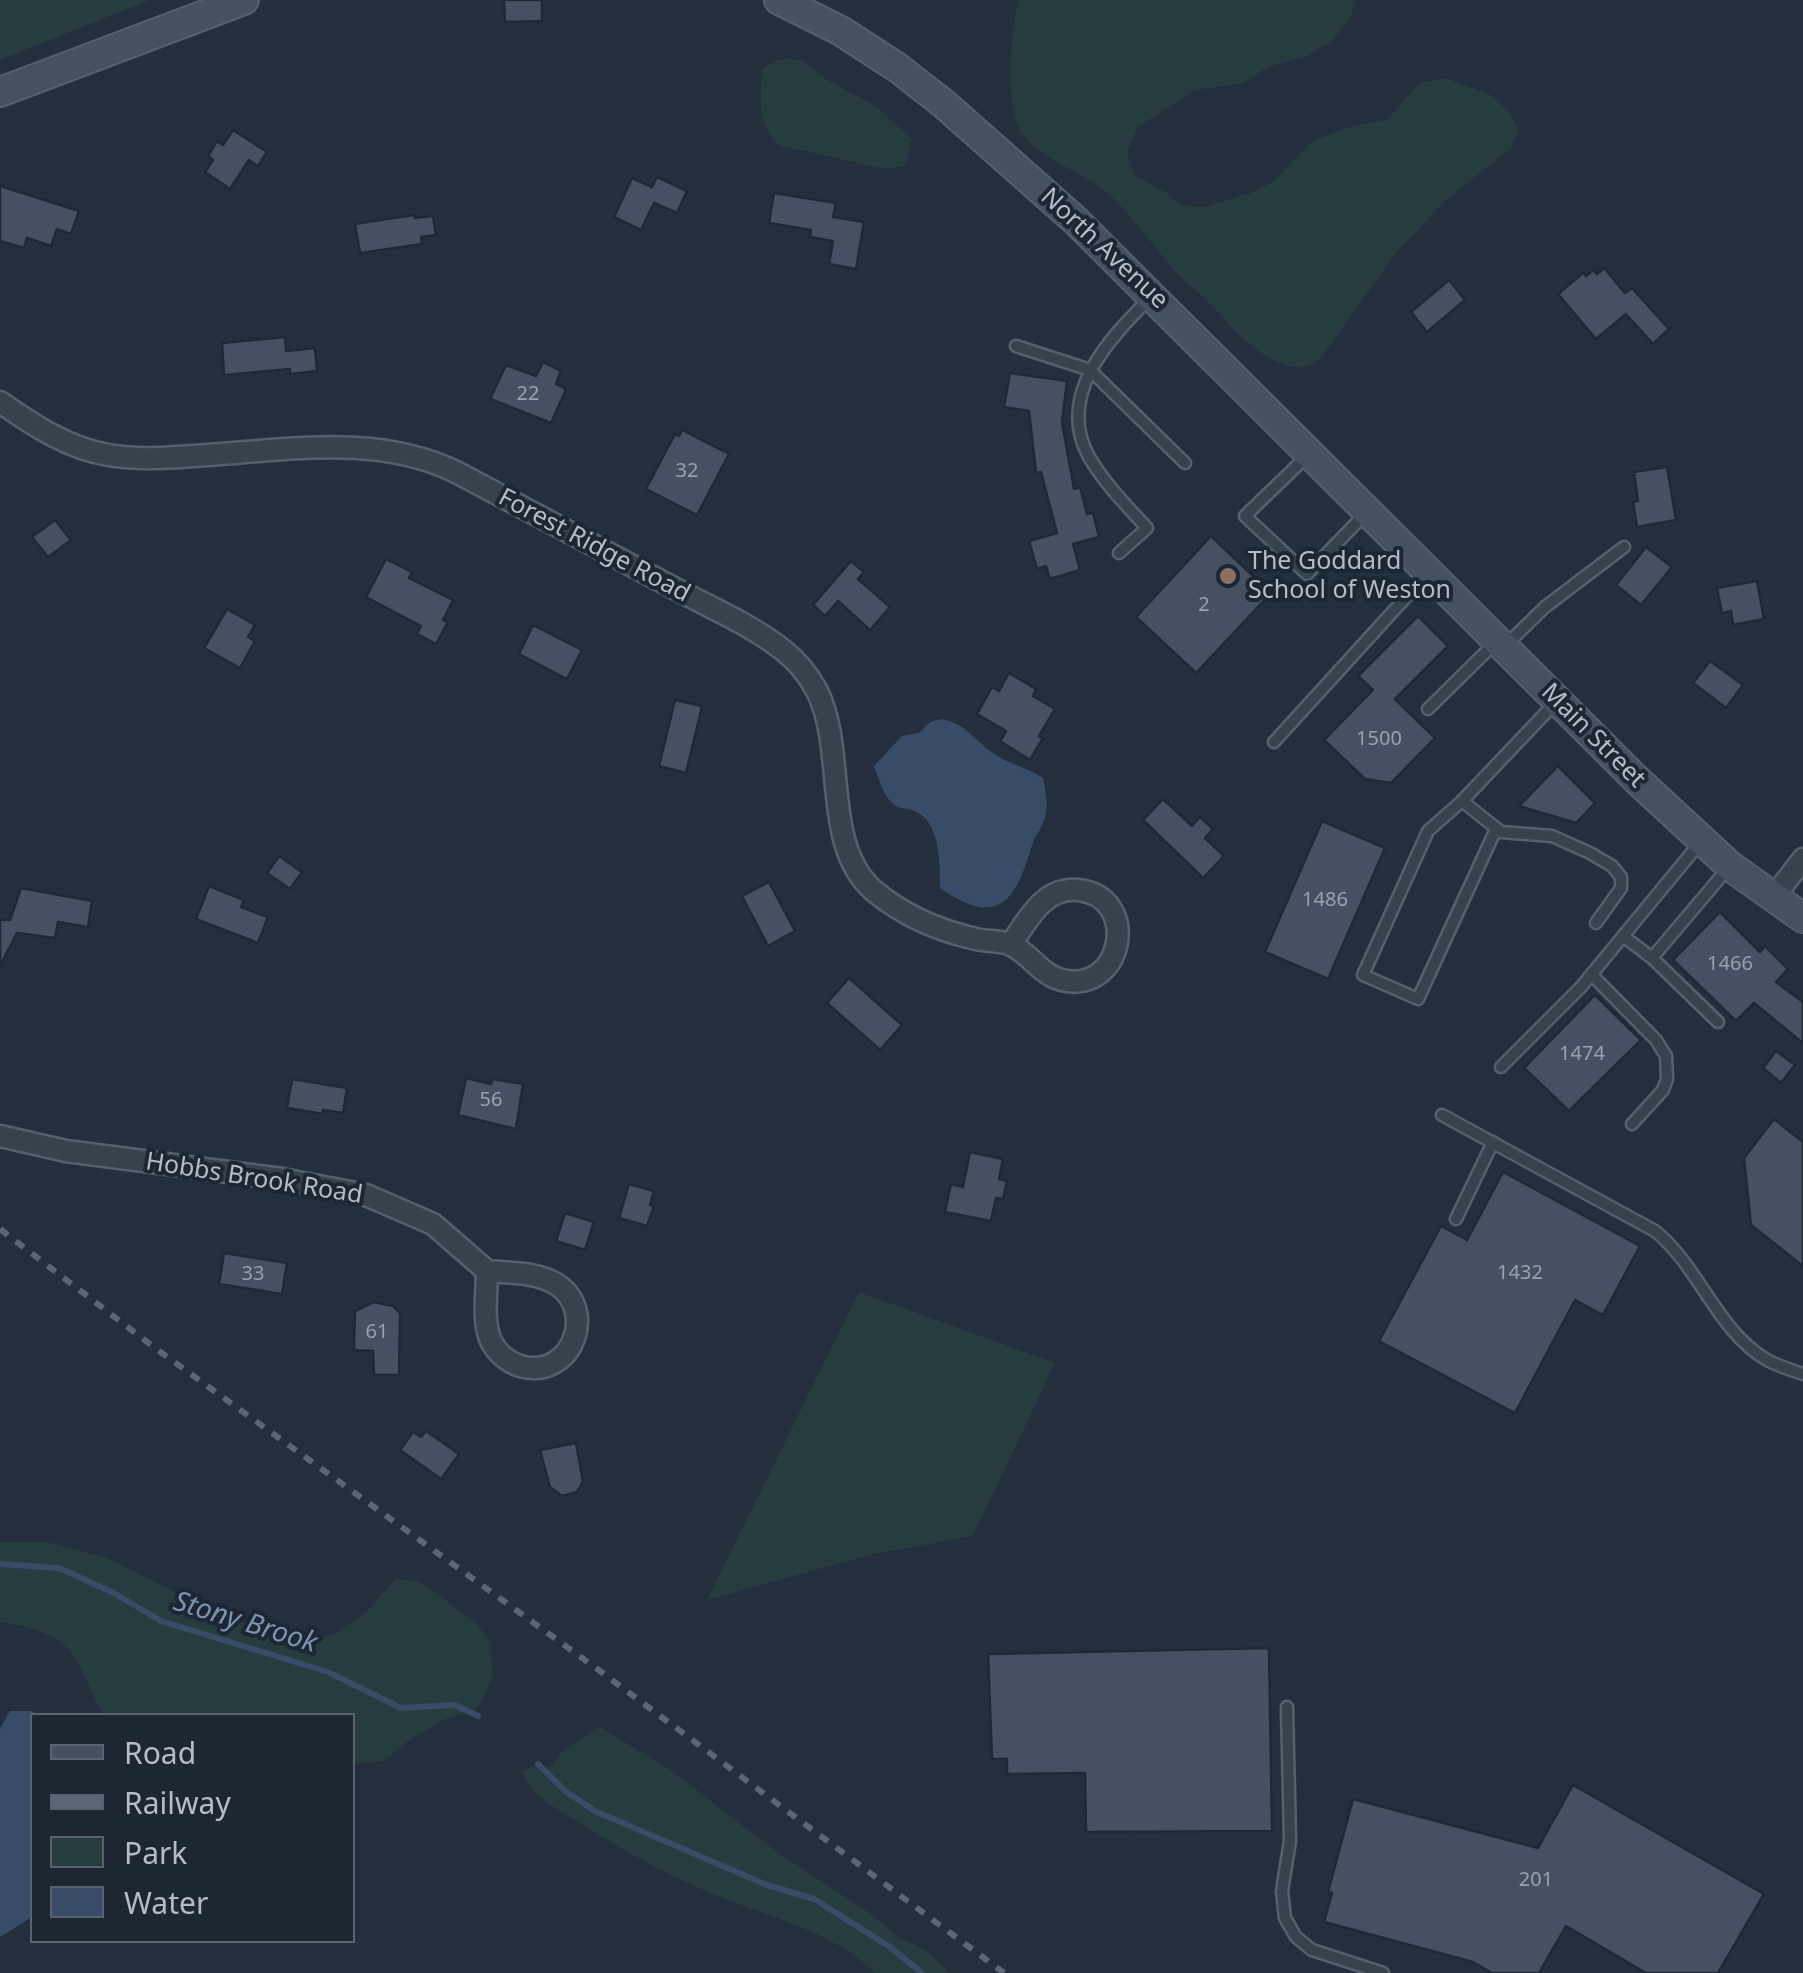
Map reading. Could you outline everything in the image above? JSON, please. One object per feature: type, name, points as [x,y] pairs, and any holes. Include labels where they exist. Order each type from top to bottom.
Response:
[{"type":"main road","points":[[0,92],[244,0]]},
{"type":"main road","name":"North Avenue","points":[[778,0],[850,36],[930,92],[1153,294],[1396,538]]},
{"type":"main road","name":"Main Street","points":[[1396,538],[1701,841],[1803,918]]},
{"type":"street","name":"Forest Ridge Road","points":[[0,402],[58,438],[109,455],[150,458],[345,448],[415,456],[458,473],[740,623],[788,654],[816,691],[827,720],[850,856],[860,877],[890,903],[916,918],[972,938],[1011,944],[1044,972],[1074,982],[1094,977],[1110,964],[1119,934],[1108,906],[1092,894],[1072,890],[1044,900],[1011,944]]},
{"type":"street","points":[[1773,898],[1803,859]]},
{"type":"street","name":"Hobbs Brook Road","points":[[0,1136],[66,1151],[282,1179],[366,1195],[433,1224],[487,1271]]},
{"type":"street","points":[[487,1271],[545,1279],[571,1296],[578,1310],[579,1326],[575,1342],[566,1354],[541,1368],[512,1364],[500,1355],[488,1330],[487,1271]]},
{"type":"lane","points":[[1118,553],[1147,528],[1100,473],[1082,442],[1080,411],[1090,370],[1110,339],[1153,294]]},
{"type":"lane","points":[[1016,346],[1090,370],[1184,463]]},
{"type":"lane","points":[[1310,452],[1245,516],[1306,574],[1368,510]]},
{"type":"lane","points":[[1428,709],[1537,614],[1624,547]]},
{"type":"lane","points":[[1274,742],[1429,572]]},
{"type":"lane","points":[[1496,830],[1418,999],[1363,975],[1428,831],[1462,802],[1557,701]]},
{"type":"lane","points":[[1462,802],[1496,830],[1552,836],[1612,866],[1620,877],[1620,888],[1596,923]]},
{"type":"lane","points":[[1502,1067],[1592,975],[1701,841]]},
{"type":"lane","points":[[1652,958],[1730,866]]},
{"type":"lane","points":[[1624,936],[1718,1022]]},
{"type":"lane","points":[[1592,975],[1656,1040],[1666,1056],[1663,1090],[1632,1124]]},
{"type":"lane","points":[[1442,1115],[1655,1231],[1672,1246],[1746,1344],[1766,1360],[1803,1374]]},
{"type":"lane","points":[[1456,1219],[1493,1142]]},
{"type":"lane","points":[[1287,1707],[1290,1842],[1282,1891],[1285,1918],[1296,1936],[1312,1950],[1383,1973]]},
{"type":"green space","points":[[0,0],[150,0],[0,60]]},
{"type":"green space","points":[[1019,0],[1355,0],[1351,17],[1331,42],[1307,56],[1268,67],[1244,83],[1195,90],[1138,127],[1127,152],[1134,175],[1180,205],[1205,207],[1251,193],[1274,181],[1312,142],[1342,129],[1388,119],[1419,83],[1445,78],[1493,96],[1511,114],[1518,130],[1511,148],[1445,201],[1395,254],[1321,358],[1302,367],[1281,364],[1240,335],[1176,272],[1111,196],[1026,139],[1015,117],[1011,84]]},
{"type":"green space","points":[[778,60],[802,60],[827,80],[874,105],[912,139],[905,166],[885,169],[778,145],[763,119],[762,69]]},
{"type":"green space","points":[[859,1292],[1055,1363],[973,1536],[869,1555],[707,1600]]},
{"type":"green space","points":[[0,1542],[47,1542],[108,1558],[224,1611],[252,1628],[302,1639],[340,1631],[366,1612],[396,1579],[421,1582],[476,1623],[490,1642],[493,1676],[476,1709],[443,1720],[384,1761],[355,1764],[355,1713],[104,1713],[66,1647],[43,1633],[0,1622]]},
{"type":"green space","points":[[600,1727],[672,1771],[777,1852],[874,1916],[899,1938],[926,1950],[950,1973],[875,1973],[822,1937],[700,1889],[649,1863],[556,1808],[531,1788],[523,1771],[551,1766],[562,1752]]},
{"type":"water","points":[[941,719],[964,728],[999,757],[1043,778],[1046,812],[1026,865],[1011,894],[990,907],[960,900],[940,888],[934,832],[922,815],[891,802],[874,766],[902,736],[919,733],[930,722]]},
{"type":"water","points":[[10,1711],[35,1713],[30,1713],[30,1918],[0,1937],[0,1729]]},
{"type":"building","points":[[504,0],[542,0],[542,21],[505,22]]},
{"type":"building","points":[[233,130],[267,152],[258,166],[249,160],[230,189],[205,172],[213,160],[208,156],[217,141],[223,145]]},
{"type":"building","points":[[657,177],[687,191],[677,213],[654,203],[641,230],[614,217],[632,178],[652,187]]},
{"type":"building","points":[[0,186],[79,211],[71,234],[57,229],[51,246],[27,238],[24,248],[0,241]]},
{"type":"building","points":[[774,193],[836,203],[833,217],[864,222],[856,269],[829,264],[833,241],[810,237],[811,230],[769,223]]},
{"type":"building","points":[[433,216],[436,235],[421,237],[422,244],[360,253],[355,224]]},
{"type":"building","points":[[1604,268],[1625,293],[1632,288],[1669,329],[1653,344],[1626,314],[1596,339],[1558,294],[1583,273],[1586,276],[1593,270],[1597,274]]},
{"type":"building","points":[[1449,280],[1465,300],[1427,332],[1411,312]]},
{"type":"building","points":[[285,337],[286,351],[315,348],[317,371],[290,374],[290,369],[224,375],[222,343]]},
{"type":"building","points":[[543,362],[561,371],[556,384],[566,389],[551,423],[490,399],[506,365],[536,376]]},
{"type":"building","points":[[1010,373],[1067,381],[1062,422],[1074,489],[1080,487],[1087,514],[1093,513],[1099,537],[1073,544],[1080,570],[1050,579],[1046,566],[1037,569],[1029,541],[1057,533],[1041,472],[1036,473],[1029,411],[1004,407]]},
{"type":"building","points":[[682,430],[729,454],[697,515],[646,489],[675,434],[679,436]]},
{"type":"building","points":[[1667,467],[1676,520],[1637,527],[1634,472]]},
{"type":"building","points":[[55,520],[71,540],[48,557],[32,537]]},
{"type":"building","points":[[1211,536],[1271,593],[1196,673],[1136,617]]},
{"type":"building","points":[[1646,547],[1672,567],[1641,605],[1616,585]]},
{"type":"building","points":[[386,559],[412,572],[409,578],[453,600],[443,620],[448,622],[436,644],[417,634],[421,626],[366,597]]},
{"type":"building","points":[[851,561],[864,572],[858,579],[890,607],[870,630],[838,601],[825,616],[813,605]]},
{"type":"building","points":[[1757,581],[1764,619],[1733,625],[1731,611],[1722,613],[1717,588]]},
{"type":"building","points":[[227,609],[255,625],[248,637],[255,641],[240,668],[204,648]]},
{"type":"building","points":[[1418,616],[1448,646],[1395,699],[1435,738],[1391,783],[1365,779],[1324,740],[1373,690],[1358,676]]},
{"type":"building","points":[[533,625],[582,650],[567,679],[519,654]]},
{"type":"building","points":[[1710,661],[1743,685],[1726,708],[1693,683]]},
{"type":"building","points":[[1009,673],[1036,689],[1033,696],[1055,709],[1030,760],[1000,741],[1006,731],[977,714],[992,687],[999,691]]},
{"type":"building","points":[[675,700],[702,706],[686,773],[659,766]]},
{"type":"building","points":[[1558,766],[1595,803],[1576,823],[1519,806]]},
{"type":"building","points":[[1163,799],[1192,826],[1200,817],[1213,829],[1205,838],[1224,856],[1203,878],[1143,820]]},
{"type":"building","points":[[1322,821],[1385,848],[1328,979],[1265,952]]},
{"type":"building","points":[[279,856],[302,872],[290,889],[267,873]]},
{"type":"building","points":[[769,882],[795,931],[768,946],[742,896]]},
{"type":"building","points":[[209,886],[244,900],[241,907],[268,917],[258,943],[196,919]]},
{"type":"building","points":[[21,888],[92,901],[88,927],[58,922],[55,938],[17,933],[0,966],[0,920],[10,920]]},
{"type":"building","points":[[1720,912],[1760,952],[1765,946],[1788,969],[1776,982],[1803,1002],[1803,1043],[1754,1003],[1736,1021],[1673,960]]},
{"type":"building","points":[[849,978],[902,1025],[880,1050],[827,1003]]},
{"type":"building","points":[[1595,995],[1641,1040],[1569,1111],[1524,1068]]},
{"type":"building","points":[[1776,1051],[1795,1065],[1781,1083],[1763,1068]]},
{"type":"building","points":[[466,1078],[491,1084],[492,1079],[523,1084],[516,1129],[458,1115]]},
{"type":"building","points":[[292,1079],[347,1088],[343,1113],[287,1108]]},
{"type":"building","points":[[1774,1119],[1803,1142],[1803,1266],[1751,1225],[1744,1158]]},
{"type":"building","points":[[970,1152],[1003,1159],[999,1179],[1007,1181],[1003,1199],[996,1198],[991,1221],[945,1212],[951,1184],[963,1187]]},
{"type":"building","points":[[1503,1172],[1640,1246],[1603,1315],[1575,1300],[1515,1413],[1379,1341],[1441,1226],[1467,1240]]},
{"type":"building","points":[[629,1184],[654,1191],[647,1226],[619,1218]]},
{"type":"building","points":[[565,1213],[594,1222],[585,1250],[556,1241]]},
{"type":"building","points":[[224,1253],[287,1263],[282,1294],[219,1284]]},
{"type":"building","points":[[374,1302],[393,1306],[400,1313],[399,1375],[374,1375],[373,1351],[354,1350],[355,1311]]},
{"type":"building","points":[[426,1431],[459,1454],[441,1479],[400,1450],[413,1432],[421,1437]]},
{"type":"building","points":[[576,1443],[583,1482],[577,1492],[562,1496],[550,1487],[540,1450]]},
{"type":"building","points":[[1269,1648],[1272,1831],[1086,1832],[1085,1773],[1007,1774],[1007,1759],[992,1759],[988,1654]]},
{"type":"building","points":[[1573,1785],[1764,1894],[1718,1973],[1646,1973],[1566,1926],[1539,1973],[1492,1973],[1473,1962],[1324,1922],[1353,1799],[1538,1848]]},
{"type":"waterway","name":"Stony Brook","points":[[0,1564],[59,1568],[114,1593],[161,1621],[328,1672],[401,1708],[455,1705],[478,1716]]},
{"type":"waterway","name":"Stony Brook","points":[[538,1764],[565,1791],[595,1811],[767,1885],[814,1899],[890,1947],[922,1973]]},
{"type":"railway","points":[[0,1229],[155,1348],[600,1671],[1004,1973]]},
{"type":"place","name":"The Goddard School of Weston","points":[[1228,576]]}]
